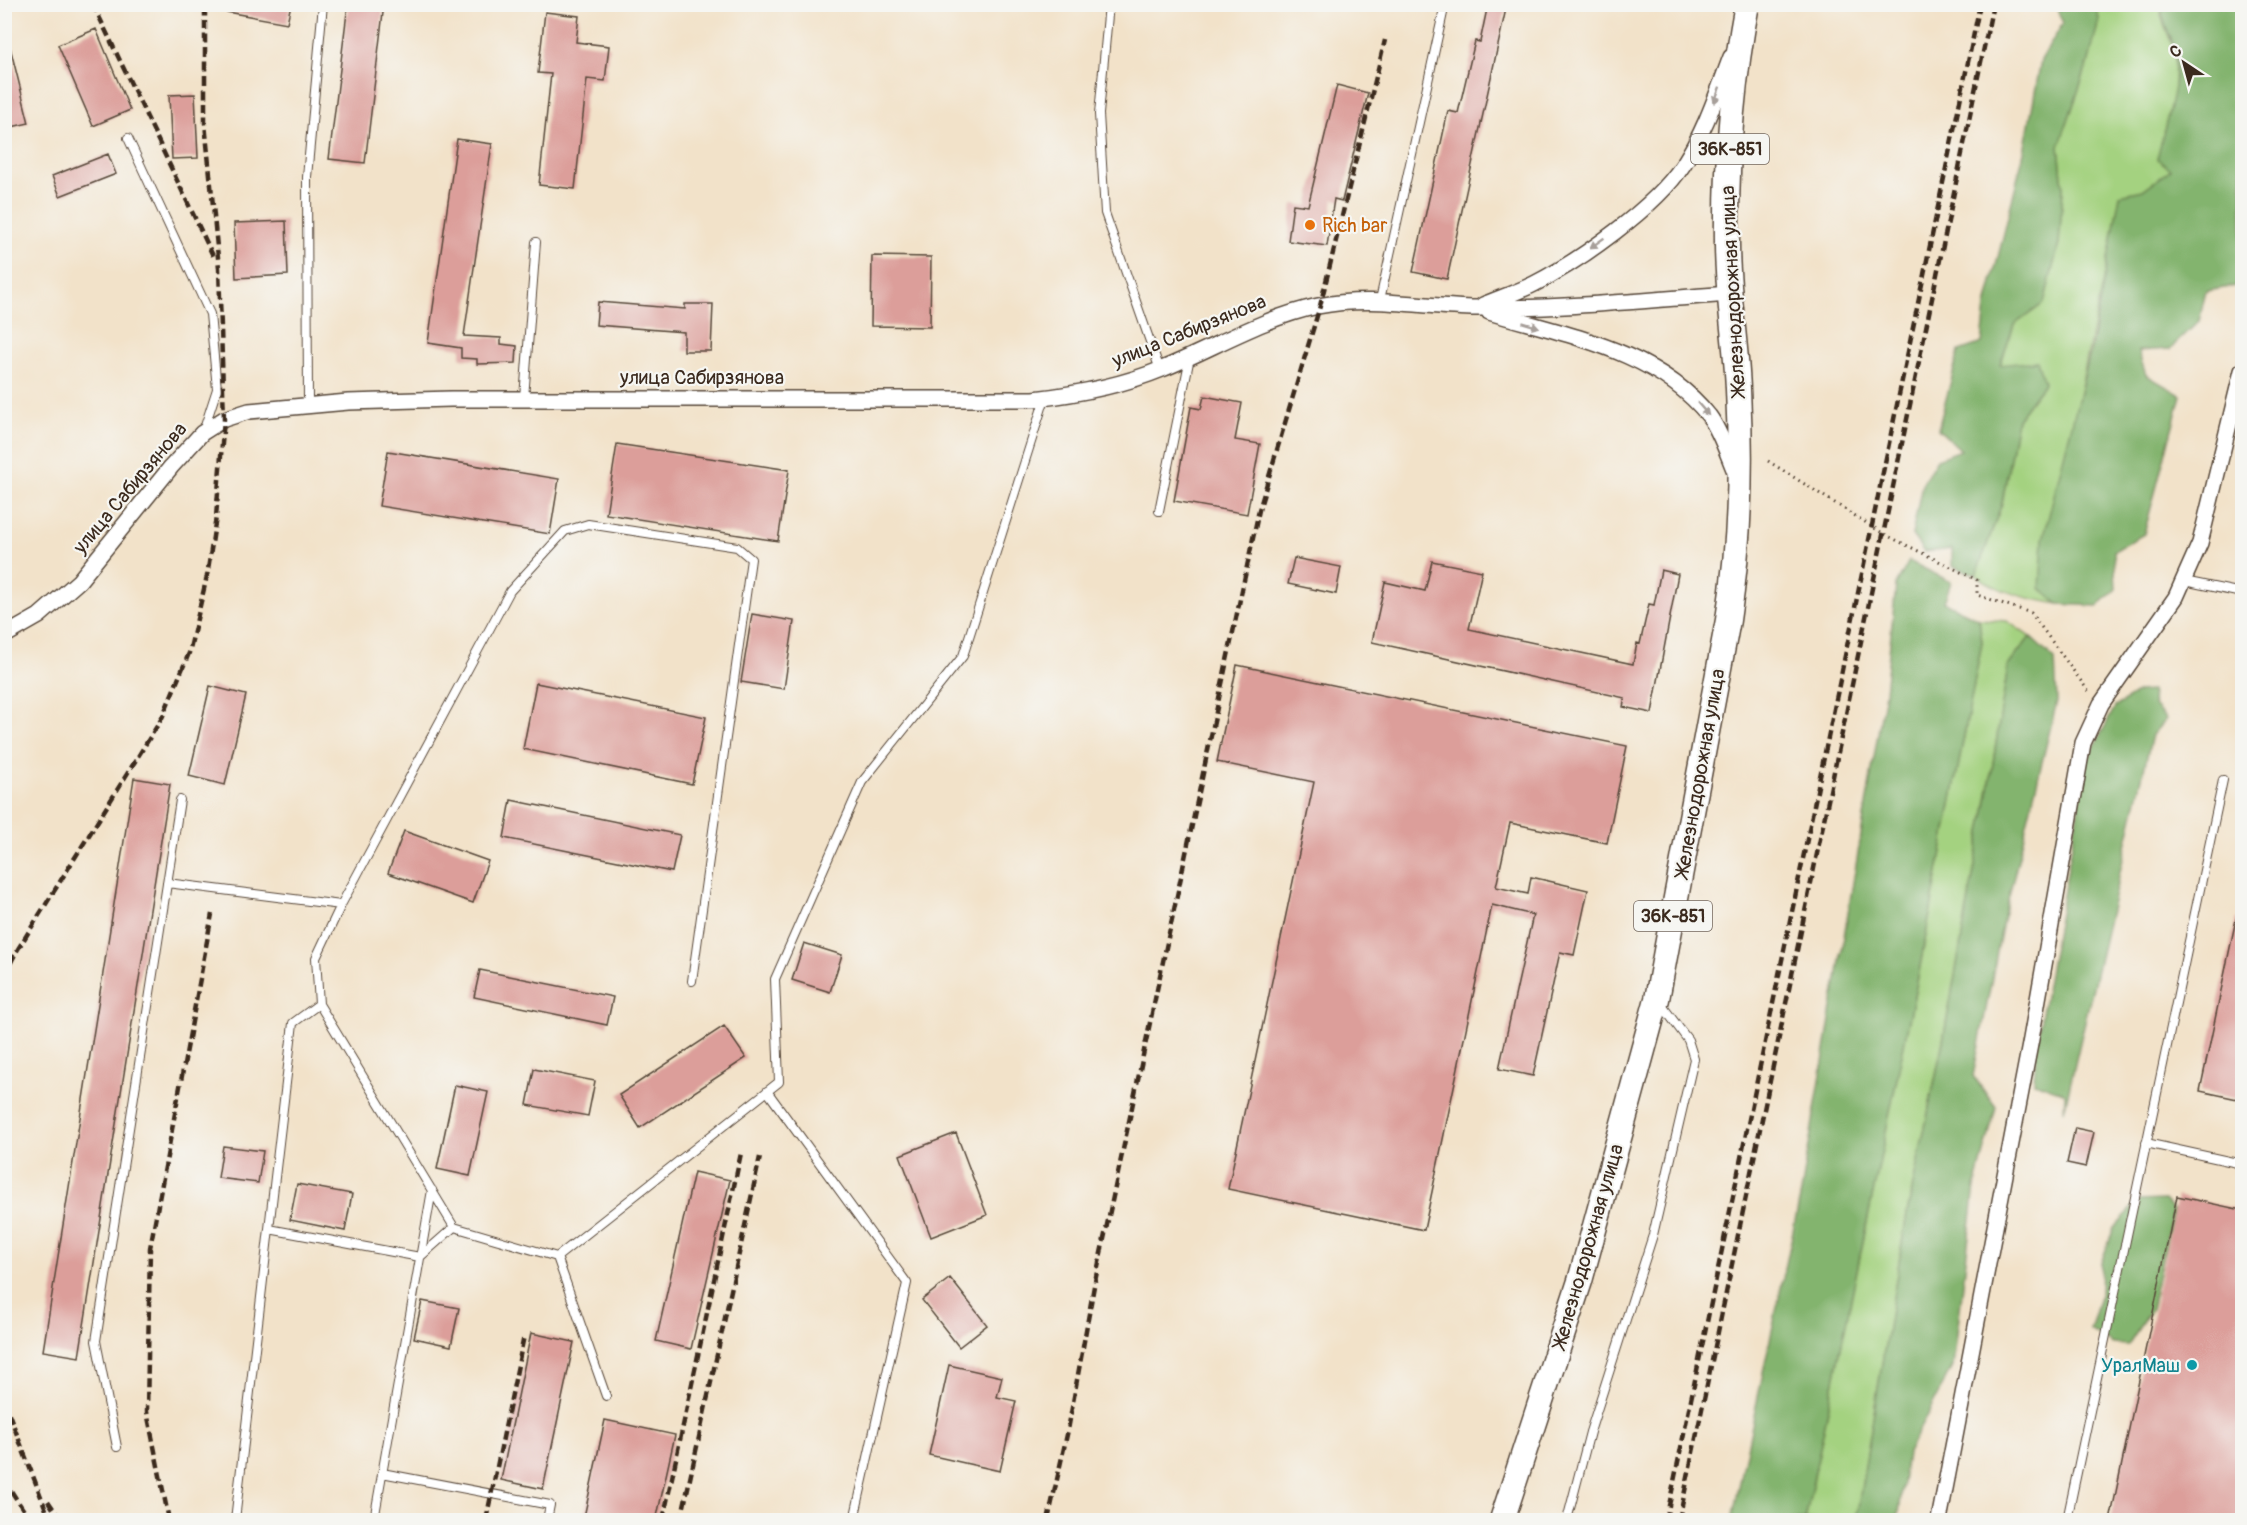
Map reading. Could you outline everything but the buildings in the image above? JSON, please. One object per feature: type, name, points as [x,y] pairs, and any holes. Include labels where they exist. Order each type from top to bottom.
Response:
[{"type":"main road","name":"Железнодорожная улица","points":[[1502,1521],[1580,1281],[1657,999],[1728,620],[1737,558],[1741,484],[1738,388],[1727,246],[1727,186],[1732,113],[1746,12]]},
{"type":"street","points":[[1475,308],[1534,284],[1574,259],[1616,230],[1666,188],[1683,166],[1705,128],[1746,12]]},
{"type":"street","points":[[1475,308],[1730,294]]},
{"type":"street","name":"улица Сабирзянова","points":[[4,636],[39,616],[79,581],[171,467],[202,433],[224,419],[249,411],[359,402],[524,398],[947,401],[1045,398],[1076,395],[1161,370],[1254,326],[1320,306],[1380,300],[1475,308]]},
{"type":"street","points":[[1475,308],[1629,356],[1663,374],[1688,392],[1711,418],[1741,484]]},
{"type":"street","points":[[1939,1521],[2027,1062],[2083,743],[2101,704],[2139,654],[2184,581],[2200,543],[2242,371]]},
{"type":"lane","points":[[308,406],[307,177],[323,4]]},
{"type":"lane","points":[[1109,4],[1099,114],[1106,213],[1161,370]]},
{"type":"lane","points":[[1380,300],[1445,4]]},
{"type":"lane","points":[[128,138],[210,314],[217,389],[202,433]]},
{"type":"lane","points":[[524,398],[536,242]]},
{"type":"lane","points":[[1159,511],[1190,357]]},
{"type":"lane","points":[[557,1257],[779,1082],[775,979],[862,782],[963,656],[1045,398]]},
{"type":"lane","points":[[557,1257],[454,1227],[319,1004],[316,958],[341,905],[510,591],[566,531],[588,524],[737,547],[751,559],[692,981]]},
{"type":"lane","points":[[2184,581],[2242,593]]},
{"type":"lane","points":[[2067,1521],[2223,780]]},
{"type":"lane","points":[[117,1447],[96,1341],[180,800]]},
{"type":"lane","points":[[167,883],[341,905]]},
{"type":"lane","points":[[1567,1521],[1590,1432],[1653,1235],[1694,1059],[1688,1040],[1657,999]]},
{"type":"lane","points":[[235,1521],[293,1023],[319,1004]]},
{"type":"lane","points":[[767,1091],[908,1283],[855,1521]]},
{"type":"lane","points":[[2146,1143],[2242,1164]]},
{"type":"lane","points":[[374,1521],[432,1190]]},
{"type":"lane","points":[[420,1257],[454,1227]]},
{"type":"lane","points":[[269,1229],[420,1257]]},
{"type":"lane","points":[[557,1257],[606,1396]]},
{"type":"lane","points":[[382,1473],[550,1504],[547,1521]]},
{"type":"path","points":[[1768,461],[1884,534],[1977,579],[1977,595],[2031,613],[2087,691],[2101,704]]},
{"type":"green space","points":[[2055,5],[2096,5],[2099,20],[2089,60],[2059,146],[2063,189],[2059,243],[2044,303],[2014,325],[2000,365],[2037,361],[2044,383],[2017,419],[2002,503],[1976,575],[1952,566],[1952,549],[1924,552],[1912,535],[1922,484],[1937,459],[1961,450],[1938,429],[1959,351],[1982,343],[1986,306],[2024,152],[2041,60],[2063,23]]},
{"type":"green space","points":[[2096,5],[2162,5],[2161,16],[2175,52],[2172,169],[2143,190],[2098,304],[2040,588],[2058,604],[2005,591],[1976,575],[2002,503],[2017,419],[2044,383],[2000,365],[2014,325],[2044,303],[2059,243],[2063,189],[2059,146],[2089,60],[2099,20]]},
{"type":"green space","points":[[2162,5],[2242,5],[2242,285],[2206,291],[2199,321],[2170,349],[2138,351],[2146,375],[2181,395],[2144,534],[2114,551],[2116,589],[2098,606],[2058,604],[2040,588],[2043,539],[2090,353],[2120,195],[2143,190],[2171,169],[2157,159],[2173,93],[2176,66],[2174,47],[2163,18]]},
{"type":"green space","points":[[1909,561],[1951,582],[1944,602],[1979,619],[1982,642],[1917,982],[1805,1520],[1736,1520],[1733,1515],[1801,1193],[1885,692],[1896,585]]},
{"type":"green space","points":[[1979,619],[2007,621],[2030,637],[2008,666],[1989,789],[1943,1041],[1907,1214],[1856,1520],[1805,1520],[1917,982],[1982,642]]},
{"type":"green space","points":[[2030,637],[2055,660],[2057,701],[2003,921],[1973,1076],[1996,1107],[1975,1187],[1953,1366],[1907,1453],[1898,1520],[1856,1520],[1907,1214],[1943,1041],[1989,789],[2008,666]]},
{"type":"green space","points":[[2151,691],[2154,706],[2166,719],[2152,735],[2064,1111],[2065,1093],[2034,1082],[2037,1041],[2087,761],[2115,707],[2138,692]]},
{"type":"green space","points":[[2164,1200],[2173,1210],[2151,1309],[2128,1345],[2113,1344],[2090,1330],[2100,1296],[2101,1263],[2114,1228],[2138,1201]]},
{"type":"railway","points":[[93,4],[215,260]]},
{"type":"railway","points":[[4,975],[162,718],[189,653],[207,576],[216,517],[224,419],[219,268],[205,123],[205,4]]},
{"type":"railway","points":[[1666,1520],[1980,4]]},
{"type":"railway","points":[[1679,1520],[1993,4]]},
{"type":"railway","points":[[1048,1520],[1068,1430],[1094,1286],[1259,510],[1320,306],[1385,40]]},
{"type":"railway","points":[[169,1520],[147,1412],[150,1248],[212,914]]},
{"type":"railway","points":[[663,1520],[741,1153]]},
{"type":"railway","points":[[681,1520],[760,1157]]},
{"type":"railway","points":[[486,1520],[524,1336]]},
{"type":"railway","points":[[4,1401],[50,1520]]},
{"type":"railway","points":[[4,1480],[30,1520]]},
{"type":"railway","points":[[48,1501],[61,1520]]},
{"type":"place","name":"Rich bar","points":[[1310,225]]},
{"type":"place","name":"УралМаш","points":[[2192,1365]]}]
